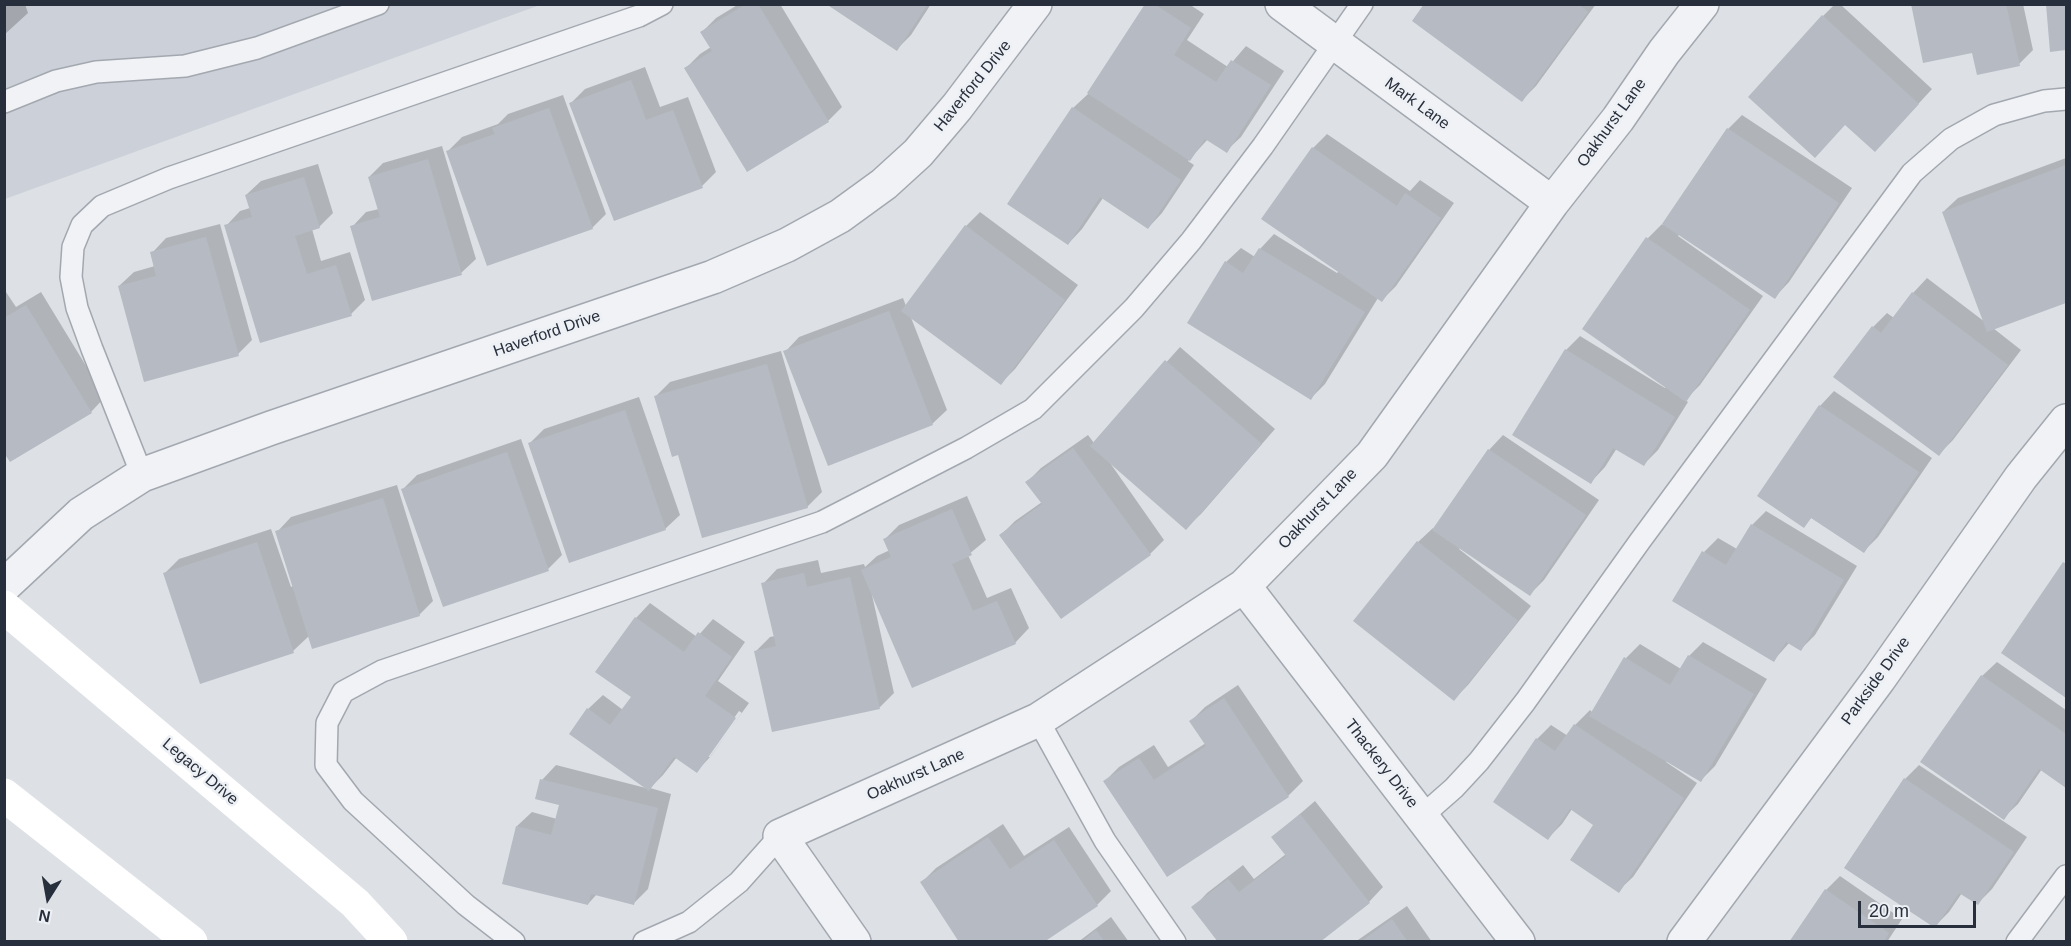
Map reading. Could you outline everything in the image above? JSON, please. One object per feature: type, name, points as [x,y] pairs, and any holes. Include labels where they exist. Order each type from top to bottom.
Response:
[{"type":"main road","name":"Legacy Drive","points":[[4,607],[355,903],[391,942]]},
{"type":"main road","points":[[4,795],[191,942]]},
{"type":"street","name":"Haverford Drive","points":[[4,586],[81,514],[142,476],[272,428],[713,277],[787,245],[840,216],[884,184],[918,153],[957,107],[1035,4]]},
{"type":"street","name":"Mark Lane","points":[[1282,4],[1552,203]]},
{"type":"street","name":"Oakhurst Lane","points":[[780,836],[1038,720],[1244,586],[1372,455],[1552,203],[1618,119],[1664,51],[1702,4]]},
{"type":"street","name":"Parkside Drive","points":[[1684,942],[1879,678],[2021,477],[2067,420]]},
{"type":"street","name":"Thackery Drive","points":[[1244,586],[1518,942]]},
{"type":"street","points":[[780,836],[854,942]]},
{"type":"lane","points":[[4,102],[56,81],[96,72],[185,66],[247,50],[378,4]]},
{"type":"lane","points":[[142,476],[77,308],[70,277],[73,246],[82,225],[102,206],[169,178],[605,28],[639,16],[662,4]]},
{"type":"lane","points":[[514,942],[466,905],[353,801],[326,765],[327,723],[343,692],[382,671],[822,522],[966,448],[1033,408],[1134,308],[1191,241],[1263,146],[1362,4]]},
{"type":"lane","points":[[1421,817],[1454,788],[1492,744],[1912,173],[1952,139],[1994,115],[2044,101],[2067,99]]},
{"type":"lane","points":[[1038,720],[1105,841],[1174,942]]},
{"type":"lane","points":[[644,942],[689,922],[739,882],[780,836]]},
{"type":"lane","points":[[2017,942],[2067,876]]},
{"type":"shaded area","points":[[5,5],[540,5],[5,199]]},
{"type":"building","points":[[746,4],[758,4],[829,122],[747,172],[684,68],[712,51],[700,32]]},
{"type":"building","points":[[826,4],[928,4],[897,51]]},
{"type":"building","points":[[1145,4],[1154,4],[1191,28],[1174,55],[1216,82],[1231,60],[1271,85],[1227,153],[1205,139],[1190,161],[1087,93]]},
{"type":"building","points":[[1424,4],[1578,4],[1588,12],[1522,102],[1412,21]]},
{"type":"building","points":[[1911,4],[2006,4],[2020,66],[1977,75],[1972,53],[1923,63]]},
{"type":"building","points":[[2046,4],[2066,4],[2066,50],[2050,52]]},
{"type":"building","points":[[1822,15],[1919,104],[1875,152],[1845,125],[1815,158],[1748,97]]},
{"type":"building","points":[[631,80],[646,120],[673,110],[703,188],[614,221],[569,103]]},
{"type":"building","points":[[1072,107],[1181,180],[1148,229],[1100,197],[1068,245],[1007,204]]},
{"type":"building","points":[[549,108],[593,229],[487,266],[446,151],[495,134],[492,128]]},
{"type":"building","points":[[1727,128],[1839,203],[1775,299],[1662,224]]},
{"type":"building","points":[[1312,147],[1397,206],[1405,193],[1441,218],[1382,302],[1261,219]]},
{"type":"building","points":[[428,159],[462,275],[372,301],[350,226],[380,217],[368,177]]},
{"type":"building","points":[[2066,165],[2066,303],[1987,332],[1942,212]]},
{"type":"building","points":[[304,177],[320,228],[295,236],[307,274],[336,265],[352,316],[260,343],[224,225],[252,217],[245,195]]},
{"type":"building","points":[[965,225],[1065,300],[1001,385],[901,311]]},
{"type":"building","points":[[206,237],[239,356],[144,382],[118,286],[156,276],[150,252]]},
{"type":"building","points":[[1646,237],[1750,310],[1686,402],[1582,329]]},
{"type":"building","points":[[1259,248],[1365,312],[1311,400],[1187,323],[1225,261],[1243,273]]},
{"type":"building","points":[[1912,292],[2008,365],[1939,456],[1833,377],[1872,326],[1881,333]]},
{"type":"building","points":[[26,305],[92,413],[10,462],[4,453],[4,318]]},
{"type":"building","points":[[889,311],[933,425],[828,466],[783,351]]},
{"type":"building","points":[[1565,349],[1675,417],[1644,466],[1613,448],[1591,484],[1512,435]]},
{"type":"building","points":[[1165,360],[1262,444],[1186,530],[1090,446]]},
{"type":"building","points":[[767,364],[808,508],[702,538],[678,455],[672,457],[654,396]]},
{"type":"building","points":[[1819,405],[1919,472],[1864,553],[1811,518],[1804,528],[1757,496]]},
{"type":"building","points":[[625,410],[666,530],[569,563],[528,443]]},
{"type":"building","points":[[1073,448],[1151,555],[1061,619],[999,535],[1042,504],[1025,482]]},
{"type":"building","points":[[1488,449],[1586,515],[1530,596],[1432,530]]},
{"type":"building","points":[[507,452],[549,571],[443,607],[401,489]]},
{"type":"building","points":[[383,498],[420,616],[312,649],[275,531]]},
{"type":"building","points":[[952,509],[972,555],[952,564],[973,611],[997,601],[1016,644],[912,688],[861,570],[891,557],[883,539]]},
{"type":"building","points":[[1751,524],[1844,580],[1801,651],[1786,642],[1774,662],[1672,601],[1702,551],[1726,565]]},
{"type":"building","points":[[1417,541],[1518,621],[1454,701],[1353,621]]},
{"type":"building","points":[[257,542],[294,653],[200,684],[163,573]]},
{"type":"building","points":[[2063,562],[2066,564],[2066,698],[2001,653]]},
{"type":"building","points":[[804,573],[807,587],[850,577],[880,709],[772,732],[754,651],[776,646],[761,583]]},
{"type":"building","points":[[635,617],[684,652],[698,632],[732,657],[705,696],[736,718],[697,773],[674,757],[649,791],[569,734],[587,708],[610,725],[631,697],[595,672]]},
{"type":"building","points":[[1688,655],[1754,694],[1701,782],[1589,716],[1624,657],[1670,685]]},
{"type":"building","points":[[1981,675],[2066,734],[2066,788],[2039,769],[2004,820],[1920,762]]},
{"type":"building","points":[[1224,698],[1289,797],[1167,877],[1103,781],[1139,758],[1154,780],[1206,746],[1189,721]]},
{"type":"building","points":[[1574,724],[1684,798],[1619,893],[1570,860],[1593,825],[1570,809],[1548,840],[1493,802],[1536,738],[1555,751]]},
{"type":"building","points":[[1904,778],[2014,852],[1978,905],[1959,893],[1935,928],[1844,868]]},
{"type":"building","points":[[540,779],[658,808],[634,905],[591,894],[588,905],[502,884],[516,826],[551,835],[559,805],[535,799]]},
{"type":"building","points":[[1300,814],[1370,903],[1320,942],[1218,942],[1191,907],[1228,879],[1239,892],[1286,856],[1271,837]]},
{"type":"building","points":[[988,837],[1010,869],[1054,840],[1098,906],[1044,942],[959,942],[920,882]]},
{"type":"building","points":[[1825,889],[1889,933],[1884,942],[1789,942]]},
{"type":"building","points":[[1392,919],[1408,942],[1360,942]]},
{"type":"building","points":[[1096,930],[1105,942],[1081,942]]}]
